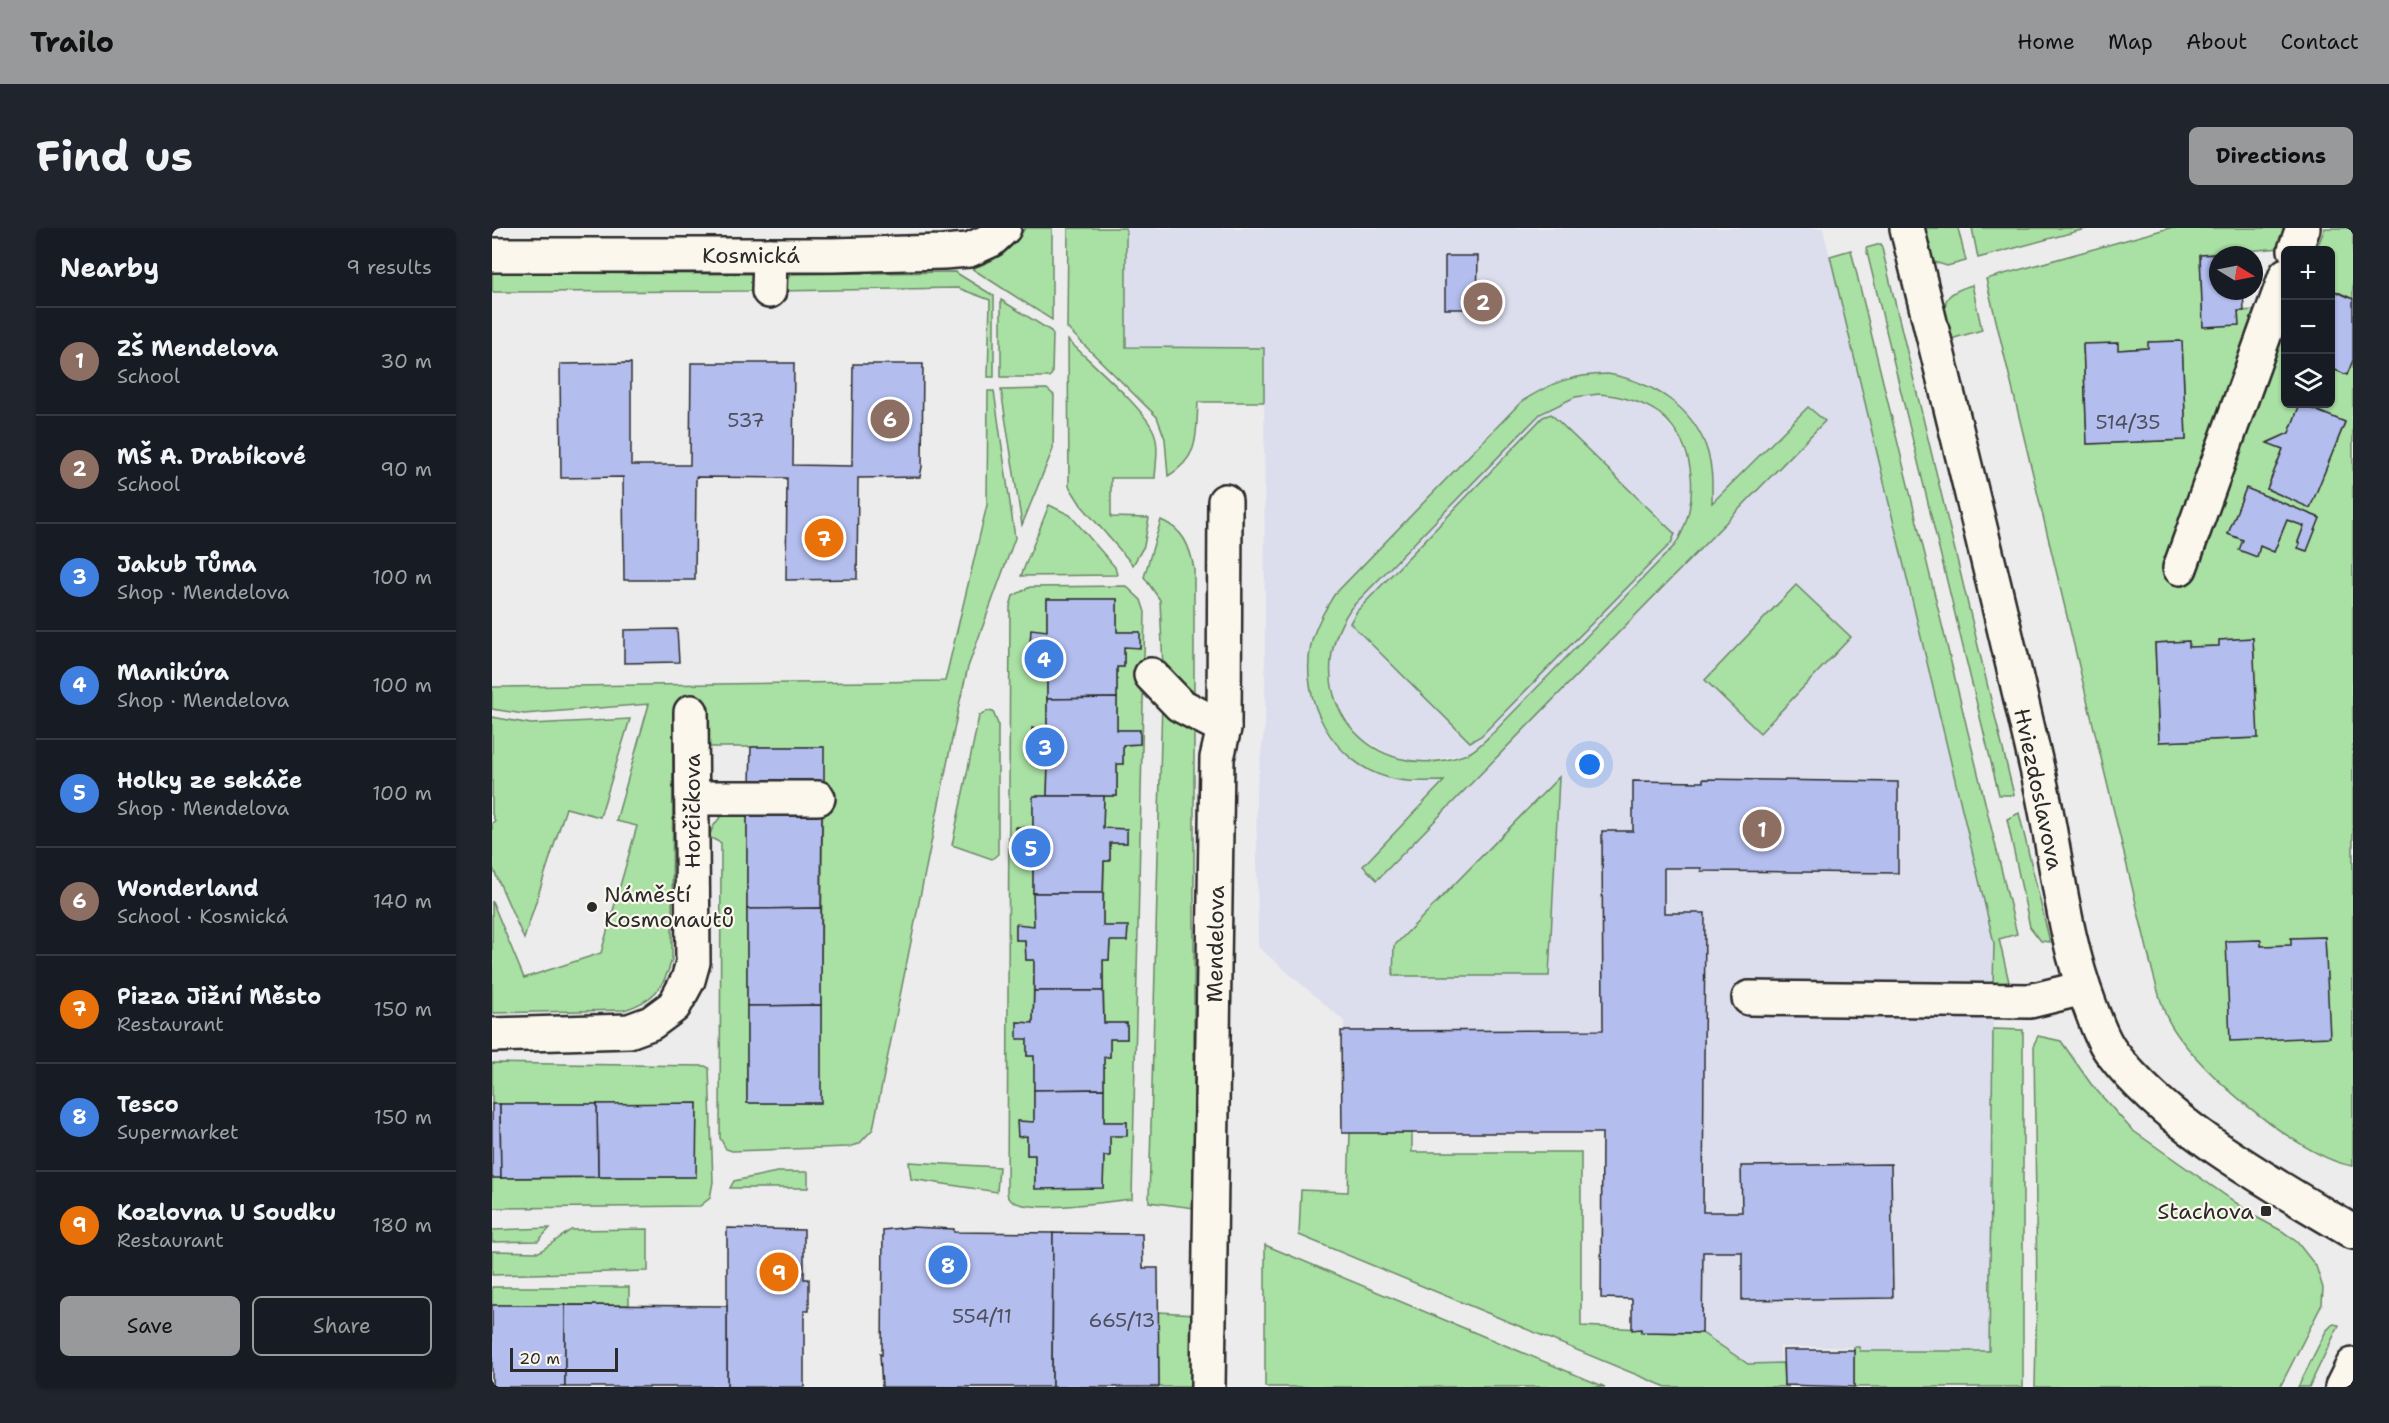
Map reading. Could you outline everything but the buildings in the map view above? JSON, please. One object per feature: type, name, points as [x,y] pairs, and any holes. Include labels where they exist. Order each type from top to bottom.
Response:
[{"type":"street","name":"Kosmická","points":[[492,255],[770,255],[969,250],[991,240],[1004,228]]},
{"type":"street","name":"Hviezdoslavova","points":[[1907,228],[2042,788],[2068,930],[2083,988],[2110,1051],[2149,1096],[2218,1146],[2353,1232]]},
{"type":"street","points":[[2296,246],[2303,228]]},
{"type":"street","points":[[769,291],[770,255]]},
{"type":"street","points":[[2180,568],[2281,289]]},
{"type":"street","name":"Mendelova","points":[[1208,1387],[1217,758],[1224,728],[1225,501]]},
{"type":"street","points":[[1151,675],[1180,705],[1224,728]]},
{"type":"street","name":"Horčičkova","points":[[492,1035],[628,1031],[651,1023],[674,1006],[688,980],[693,962],[691,712]]},
{"type":"street","points":[[692,798],[818,798]]},
{"type":"street","points":[[1749,998],[2030,1001],[2083,988]]},
{"type":"street","points":[[2342,1387],[2353,1365]]},
{"type":"shaded area","points":[[1126,228],[1823,228],[1994,943],[1989,1351],[1859,1351],[1858,1347],[1780,1347],[1781,1363],[1748,1364],[1702,1333],[1632,1330],[1632,1299],[1601,1298],[1602,1133],[1341,1031],[1344,1031],[1344,1021],[1258,947],[1256,792],[1265,724],[1264,348],[1126,347]],"holes":[[[1608,374],[1645,384],[1674,402],[1694,425],[1712,471],[1712,504],[1808,407],[1825,422],[1377,879],[1363,866],[1444,780],[1415,783],[1360,765],[1327,731],[1311,694],[1308,665],[1311,643],[1321,616],[1334,595],[1521,402]],[[1559,777],[1394,976],[1394,947]]]},
{"type":"shaded area","points":[[1599,394],[1640,403],[1659,414],[1678,436],[1689,464],[1692,495],[1687,522],[1675,545],[1495,731],[1468,753],[1428,761],[1406,760],[1392,756],[1361,738],[1339,709],[1332,692],[1330,673],[1332,645],[1351,608],[1540,414],[1576,397]]},
{"type":"green space","points":[[1025,228],[1052,228],[1052,320],[971,268],[988,263],[1002,254]]},
{"type":"green space","points":[[1068,228],[1126,228],[1126,347],[1264,348],[1264,402],[1198,402],[1196,435],[1191,453],[1178,469],[1168,476],[1165,439],[1157,417],[1067,328]]},
{"type":"green space","points":[[1925,228],[1958,228],[1966,261],[1947,266],[1931,261]]},
{"type":"green space","points":[[1972,228],[2089,228],[1978,258]]},
{"type":"green space","points":[[2169,228],[2292,228],[2281,248],[2263,250],[2263,246],[2209,246],[2209,254],[2200,255],[2203,326],[2238,325],[2238,311],[2259,310],[2199,555],[2281,341],[2281,408],[2298,408],[2289,433],[2268,442],[2283,449],[2267,489],[2310,507],[2345,423],[2310,408],[2335,408],[2335,367],[2353,360],[2353,1166],[2331,1160],[2276,1128],[2219,1081],[2195,1057],[2176,1033],[2165,1013],[2151,967],[1986,279]],"holes":[[[2182,341],[2186,440],[2087,444],[2083,345],[2117,343],[2118,350],[2148,348],[2149,342]],[[2246,489],[2320,518],[2306,551],[2299,548],[2298,542],[2304,526],[2287,520],[2274,552],[2260,546],[2257,556],[2240,550],[2243,540],[2228,534]],[[2253,638],[2257,738],[2159,742],[2155,643],[2188,641],[2189,647],[2219,646],[2220,640]],[[2325,937],[2329,1037],[2226,942],[2260,940],[2261,946],[2291,945],[2292,938]]]},
{"type":"green space","points":[[2325,228],[2353,228],[2353,299],[2335,291],[2335,246],[2318,246]]},
{"type":"green space","points":[[1881,244],[2014,795],[1999,795],[1866,248]]},
{"type":"green space","points":[[1851,250],[2017,934],[1999,939],[2009,982],[1993,986],[1994,943],[1830,256]]},
{"type":"green space","points":[[955,272],[994,296],[994,377],[988,377],[990,300],[958,288],[778,291],[791,274]]},
{"type":"green space","points":[[492,273],[757,274],[754,291],[492,292]]},
{"type":"green space","points":[[1972,285],[1982,330],[1951,339],[1945,304],[1952,293]]},
{"type":"green space","points":[[1001,300],[1051,331],[1053,335],[1052,374],[1049,377],[1001,377]]},
{"type":"green space","points":[[1068,340],[1146,418],[1156,439],[1155,478],[1111,478],[1111,517],[1149,518],[1144,546],[1133,565],[1081,505],[1069,486]]},
{"type":"green space","points":[[1608,374],[1656,390],[1670,399],[1693,422],[1708,453],[1712,503],[1808,407],[1825,421],[1377,880],[1363,866],[1444,781],[1410,781],[1389,778],[1369,770],[1352,759],[1337,744],[1324,727],[1310,687],[1311,645],[1318,625],[1334,595],[1521,402],[1542,389],[1562,381]],"holes":[[[1599,394],[1631,400],[1653,409],[1673,427],[1682,442],[1691,476],[1691,495],[1689,512],[1675,545],[1474,750],[1467,754],[1432,762],[1400,758],[1372,746],[1350,727],[1336,701],[1331,672],[1335,640],[1351,608],[1540,414],[1575,397]]]},
{"type":"green space","points":[[1047,389],[1054,395],[1053,449],[1022,525],[1001,390]]},
{"type":"green space","points":[[988,391],[994,391],[1015,538],[968,667],[873,1129],[859,1144],[848,1147],[732,1151],[726,1149],[720,1138],[721,843],[709,837],[718,819],[722,816],[747,811],[747,1103],[820,1103],[823,747],[708,747],[708,719],[673,719],[672,959],[661,986],[650,998],[624,1010],[492,1013],[492,901],[524,978],[601,953],[637,826],[616,821],[649,704],[524,714],[492,709],[492,687],[945,681],[987,505]]},
{"type":"green space","points":[[1551,414],[1675,534],[1671,543],[1481,736],[1470,742],[1350,623],[1357,611],[1543,417]]},
{"type":"green space","points":[[1049,505],[1070,515],[1115,567],[1117,575],[1021,576]]},
{"type":"green space","points":[[1161,520],[1180,533],[1190,553],[1194,569],[1194,703],[1163,668],[1160,600],[1144,577]]},
{"type":"green space","points":[[1796,585],[1851,637],[1760,733],[1705,680]]},
{"type":"green space","points":[[1126,586],[1141,600],[1145,612],[1132,1199],[1048,1207],[1017,1203],[1008,1198],[1007,1192],[1010,606],[1013,596],[1030,587]],"holes":[[[1047,599],[1117,599],[1117,632],[1140,632],[1140,647],[1124,647],[1124,667],[1117,667],[1117,730],[1140,730],[1140,744],[1123,745],[1123,764],[1117,764],[1117,796],[1104,796],[1103,828],[1127,829],[1127,843],[1110,843],[1110,861],[1104,861],[1103,926],[1128,927],[1127,940],[1110,941],[1109,960],[1103,960],[1104,1023],[1127,1023],[1127,1039],[1110,1039],[1110,1057],[1104,1057],[1104,1122],[1127,1122],[1127,1135],[1110,1136],[1110,1156],[1104,1156],[1103,1188],[1035,1188],[1035,1155],[1027,1155],[1027,1136],[1018,1136],[1018,1121],[1034,1122],[1034,1056],[1027,1056],[1027,1039],[1017,1022],[1033,1023],[1034,960],[1026,960],[1025,940],[1016,940],[1016,925],[1034,926],[1033,861],[1025,861],[1026,842],[1016,842],[1016,827],[1033,828],[1033,796],[1047,796],[1048,763],[1041,763],[1041,745],[1031,744],[1032,728],[1047,730],[1047,665],[1040,665],[1040,647],[1030,646],[1031,630],[1047,631]]]},
{"type":"green space","points":[[1162,699],[1194,723],[1194,1208],[1149,1202]]},
{"type":"green space","points":[[988,711],[993,712],[998,724],[998,854],[992,859],[952,845],[979,716]]},
{"type":"green space","points":[[492,717],[531,724],[630,719],[600,817],[566,808],[524,939],[492,866],[492,823],[495,821],[492,814]]},
{"type":"green space","points":[[1559,777],[1549,976],[1393,976],[1394,946]]},
{"type":"green space","points":[[2019,813],[2050,942],[2041,941],[2030,927],[2007,819]]},
{"type":"green space","points":[[1993,1029],[2023,1030],[2023,1387],[1854,1387],[1854,1347],[1859,1347],[1860,1351],[1989,1351]]},
{"type":"green space","points":[[2038,1036],[2061,1041],[2091,1084],[2132,1130],[2258,1218],[2297,1242],[2316,1266],[2323,1288],[2322,1304],[2280,1387],[2035,1387],[2037,1291],[2034,1044]]},
{"type":"green space","points":[[492,1063],[705,1066],[709,1068],[713,1182],[710,1198],[700,1206],[492,1208],[492,1178],[695,1177],[697,1104],[492,1104]]},
{"type":"green space","points":[[1350,1132],[1412,1133],[1412,1152],[1581,1152],[1581,1326],[1641,1329],[1641,1332],[1702,1333],[1748,1364],[1783,1363],[1784,1385],[1789,1387],[1666,1387],[1299,1235],[1301,1190],[1348,1192]]},
{"type":"green space","points":[[909,1162],[999,1167],[997,1192],[911,1179]]},
{"type":"green space","points":[[777,1172],[808,1172],[808,1188],[730,1188],[734,1181]]},
{"type":"green space","points":[[550,1228],[538,1241],[492,1242],[492,1230]]},
{"type":"green space","points":[[648,1229],[648,1271],[492,1275],[492,1251],[539,1252],[571,1230]]},
{"type":"green space","points":[[1265,1245],[1605,1387],[1265,1387]]},
{"type":"green space","points":[[492,1287],[629,1287],[629,1305],[492,1305]]},
{"type":"green space","points":[[1158,1312],[1196,1314],[1194,1387],[1159,1387]]},
{"type":"green space","points":[[2333,1324],[2339,1325],[2309,1387],[2298,1387],[2326,1331]]},
{"type":"place","name":"MŠ A. Drabíkové","points":[[1483,302]]},
{"type":"place","name":"Wonderland","points":[[890,419]]},
{"type":"place","name":"Pizza Jižní Město","points":[[824,538]]},
{"type":"place","name":"Manikúra","points":[[1044,659]]},
{"type":"place","name":"Jakub Tůma","points":[[1045,747]]},
{"type":"place","name":"ZŠ Mendelova","points":[[1762,829]]},
{"type":"place","name":"Holky ze sekáče","points":[[1031,848]]},
{"type":"place","name":"Náměstí Kosmonautů","points":[[592,907]]},
{"type":"place","name":"Stachova","points":[[2266,1211]]},
{"type":"place","name":"Tesco","points":[[948,1265]]},
{"type":"place","name":"Kozlovna U Soudku","points":[[779,1272]]}]
